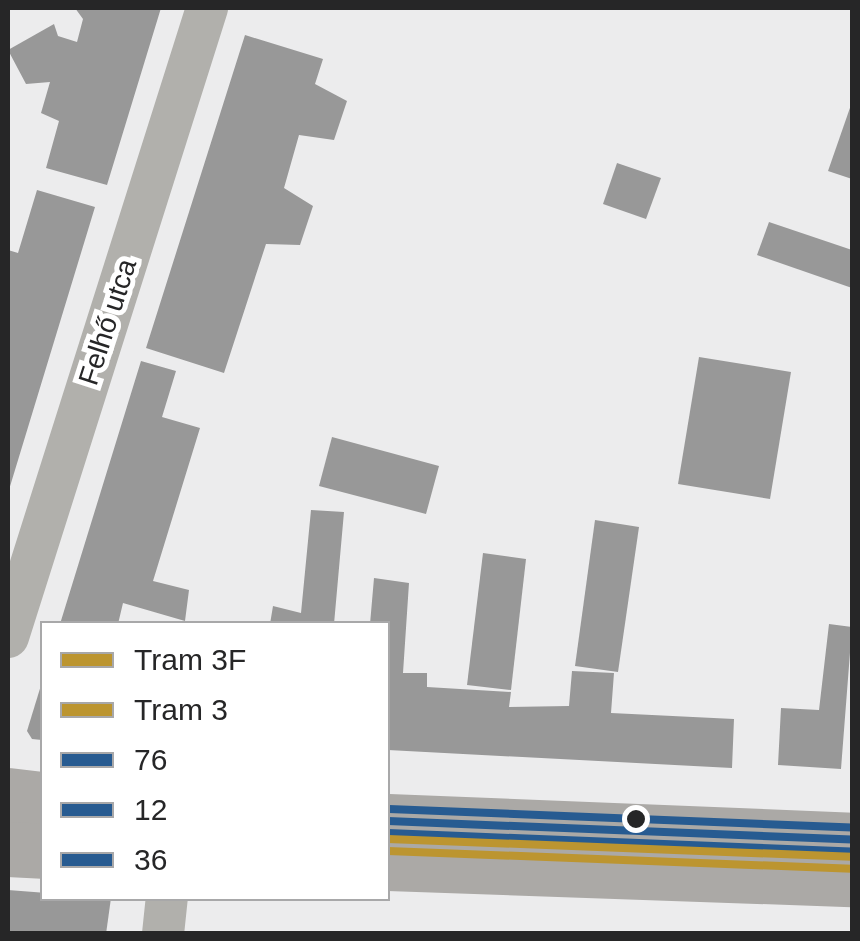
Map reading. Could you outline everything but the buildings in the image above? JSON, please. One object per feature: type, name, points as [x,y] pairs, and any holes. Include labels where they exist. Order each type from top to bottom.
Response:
[{"type":"main road","points":[[8,795],[40,799]]},
{"type":"main road","points":[[390,821],[852,840]]},
{"type":"main road","points":[[8,849],[40,851]]},
{"type":"main road","points":[[390,863],[852,879]]},
{"type":"street","name":"Felhő utca","points":[[8,637],[207,8]]},
{"type":"street","points":[[163,934],[168,901]]},
{"type":"tram line","name":"3F","points":[[390,839],[852,857]]},
{"type":"tram line","name":"3","points":[[390,851],[852,869]]},
{"type":"transit line","name":"36","points":[[390,809],[852,828]]},
{"type":"transit line","name":"76","points":[[390,821],[852,840]]},
{"type":"transit line","name":"12","points":[[390,833],[851,852]]}]
